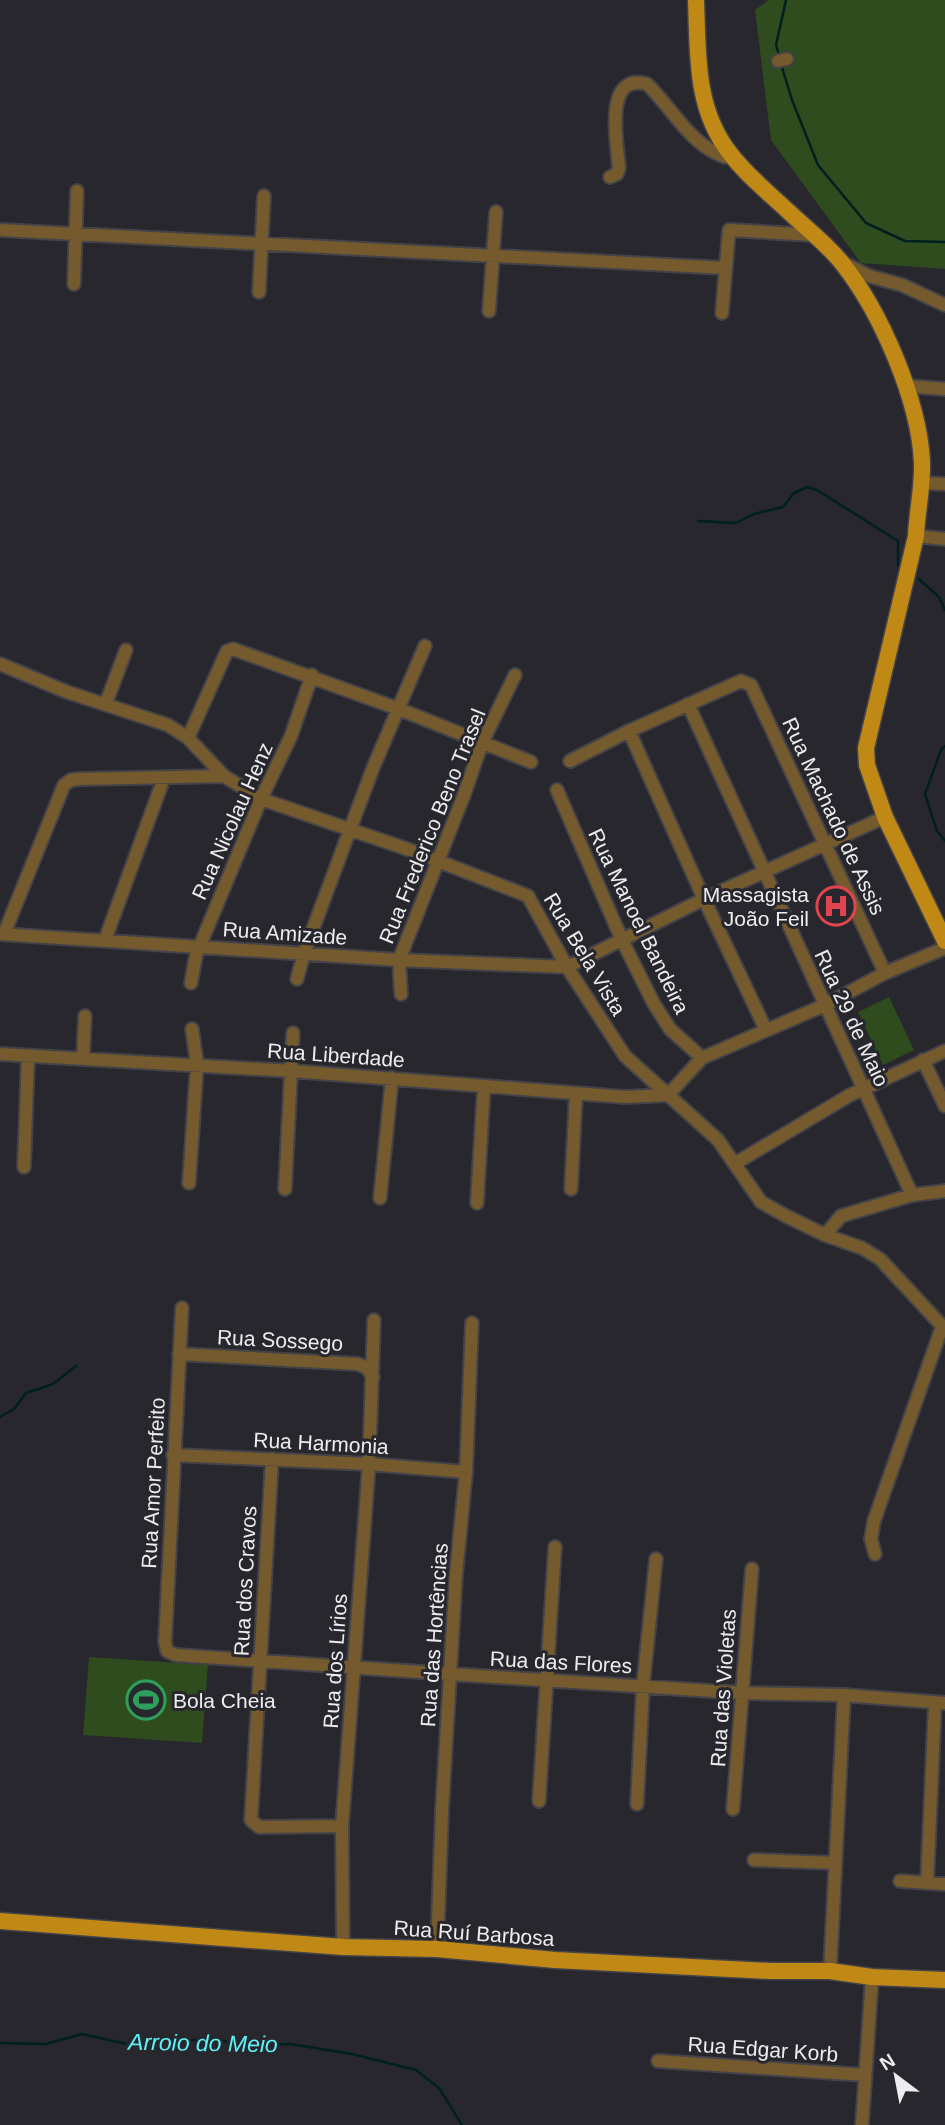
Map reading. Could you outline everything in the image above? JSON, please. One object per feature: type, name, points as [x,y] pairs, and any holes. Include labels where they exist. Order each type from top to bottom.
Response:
[{"type":"main road","points":[[696,0],[698,66],[705,107],[714,130],[729,154],[841,261],[863,292],[907,386],[922,461],[922,483],[916,536],[866,748],[867,765],[885,817],[945,941]]},
{"type":"main road","name":"Rua Ruí Barbosa","points":[[0,1921],[343,1947],[438,1950],[555,1960],[771,1971],[830,1971],[872,1977],[945,1980]]},
{"type":"street","points":[[610,177],[617,174],[619,168],[616,126],[619,93],[628,83],[647,85],[693,138],[715,153],[725,157],[729,154]]},
{"type":"street","points":[[74,284],[77,191]]},
{"type":"street","points":[[259,292],[264,197]]},
{"type":"street","points":[[489,311],[496,212]]},
{"type":"street","points":[[0,230],[726,268]]},
{"type":"street","points":[[722,313],[729,230],[814,235]]},
{"type":"street","points":[[841,261],[869,276],[902,285],[945,305]]},
{"type":"street","points":[[907,386],[945,389]]},
{"type":"street","points":[[922,483],[945,484]]},
{"type":"street","points":[[916,536],[945,539]]},
{"type":"street","points":[[297,979],[304,953],[373,768],[425,646]]},
{"type":"street","points":[[106,703],[126,650]]},
{"type":"street","points":[[188,738],[228,651],[240,650],[531,762]]},
{"type":"street","name":"Rua Bela Vista","points":[[0,664],[67,692],[169,725],[188,738],[225,776],[261,799],[439,861],[528,896],[567,967],[625,1056],[718,1140],[761,1202],[825,1235],[862,1248],[880,1259],[943,1328]]},
{"type":"street","name":"Rua Frederico Beno Trasel","points":[[401,994],[399,960],[482,743],[516,675]]},
{"type":"street","name":"Rua Nicolau Henz","points":[[191,983],[200,947],[261,799],[291,736],[312,676]]},
{"type":"street","name":"Rua Machado de Assis","points":[[688,704],[741,681],[751,685],[756,691],[885,973]]},
{"type":"street","points":[[570,761],[688,704]]},
{"type":"street","name":"Rua 29 de Maio","points":[[688,704],[912,1195]]},
{"type":"street","points":[[629,731],[766,1030]]},
{"type":"street","points":[[2,934],[64,785],[71,780],[225,776]]},
{"type":"street","points":[[105,940],[164,778]]},
{"type":"street","name":"Rua Manoel Bandeira","points":[[557,790],[622,940],[654,1004],[670,1029],[702,1058]]},
{"type":"street","points":[[567,967],[763,871],[885,817]]},
{"type":"street","name":"Rua Amizade","points":[[2,934],[399,960],[567,967]]},
{"type":"street","points":[[668,1095],[702,1058],[945,948]]},
{"type":"street","points":[[83,1059],[85,1016]]},
{"type":"street","points":[[189,1183],[197,1064],[192,1029]]},
{"type":"street","points":[[285,1189],[293,1033]]},
{"type":"street","points":[[736,1163],[864,1088],[945,1051]]},
{"type":"street","name":"Rua Liberdade","points":[[0,1054],[197,1064],[576,1094],[625,1097],[668,1095]]},
{"type":"street","points":[[24,1167],[28,1056]]},
{"type":"street","points":[[923,1060],[945,1106]]},
{"type":"street","points":[[380,1198],[392,1078]]},
{"type":"street","points":[[477,1203],[484,1086]]},
{"type":"street","points":[[571,1189],[576,1094]]},
{"type":"street","points":[[825,1235],[841,1216],[912,1195],[945,1191]]},
{"type":"street","name":"Rua Amor Perfeito","points":[[176,1655],[167,1651],[165,1642],[182,1308]]},
{"type":"street","name":"Rua dos Lírios","points":[[343,1947],[342,1826],[369,1464],[374,1320]]},
{"type":"street","name":"Rua das Hortências","points":[[438,1950],[450,1674],[466,1472],[472,1323]]},
{"type":"street","points":[[875,1554],[871,1539],[874,1521],[938,1353],[943,1328]]},
{"type":"street","name":"Rua Sossego","points":[[180,1354],[358,1364],[367,1368],[373,1377]]},
{"type":"street","name":"Rua Harmonia","points":[[173,1455],[369,1464],[466,1472]]},
{"type":"street","name":"Rua dos Cravos","points":[[272,1459],[251,1820],[259,1827],[342,1826]]},
{"type":"street","points":[[539,1801],[555,1547]]},
{"type":"street","points":[[637,1804],[643,1686],[656,1559]]},
{"type":"street","name":"Rua das Violetas","points":[[733,1809],[752,1569]]},
{"type":"street","name":"Rua das Flores","points":[[176,1655],[743,1693],[844,1695],[940,1703]]},
{"type":"street","points":[[830,1971],[844,1695]]},
{"type":"street","points":[[927,1883],[940,1703]]},
{"type":"street","points":[[754,1860],[835,1863]]},
{"type":"street","points":[[900,1881],[945,1884]]},
{"type":"street","points":[[862,2125],[872,1977]]},
{"type":"street","name":"Rua Edgar Korb","points":[[657,2061],[865,2075]]},
{"type":"green space","points":[[769,0],[945,0],[945,269],[861,263],[771,140],[755,10]]},
{"type":"green space","points":[[889,997],[914,1050],[883,1065],[858,1012]]},
{"type":"green space","name":"Bola Cheia","points":[[89,1657],[208,1665],[202,1743],[83,1735]]},
{"type":"waterway","points":[[780,58],[776,45],[786,0]]},
{"type":"waterway","points":[[781,64],[818,165],[866,223],[905,241],[945,242]]},
{"type":"waterway","points":[[698,521],[736,523],[754,514],[783,507],[794,493],[807,487],[817,490],[898,541],[898,565]]},
{"type":"waterway","points":[[919,579],[939,597],[945,610]]},
{"type":"waterway","points":[[945,746],[941,750],[925,794],[937,831],[945,841]]},
{"type":"waterway","points":[[0,1417],[14,1409],[26,1393],[53,1384],[76,1366]]},
{"type":"waterway","name":"Arroio do Meio","points":[[0,2043],[46,2044],[82,2034],[136,2046],[203,2039],[263,2045],[290,2044],[352,2054],[416,2070],[439,2088],[462,2125]]},
{"type":"place","name":"Massagista João Feil","points":[[836,906]]},
{"type":"place","name":"Bola Cheia","points":[[146,1700]]}]
